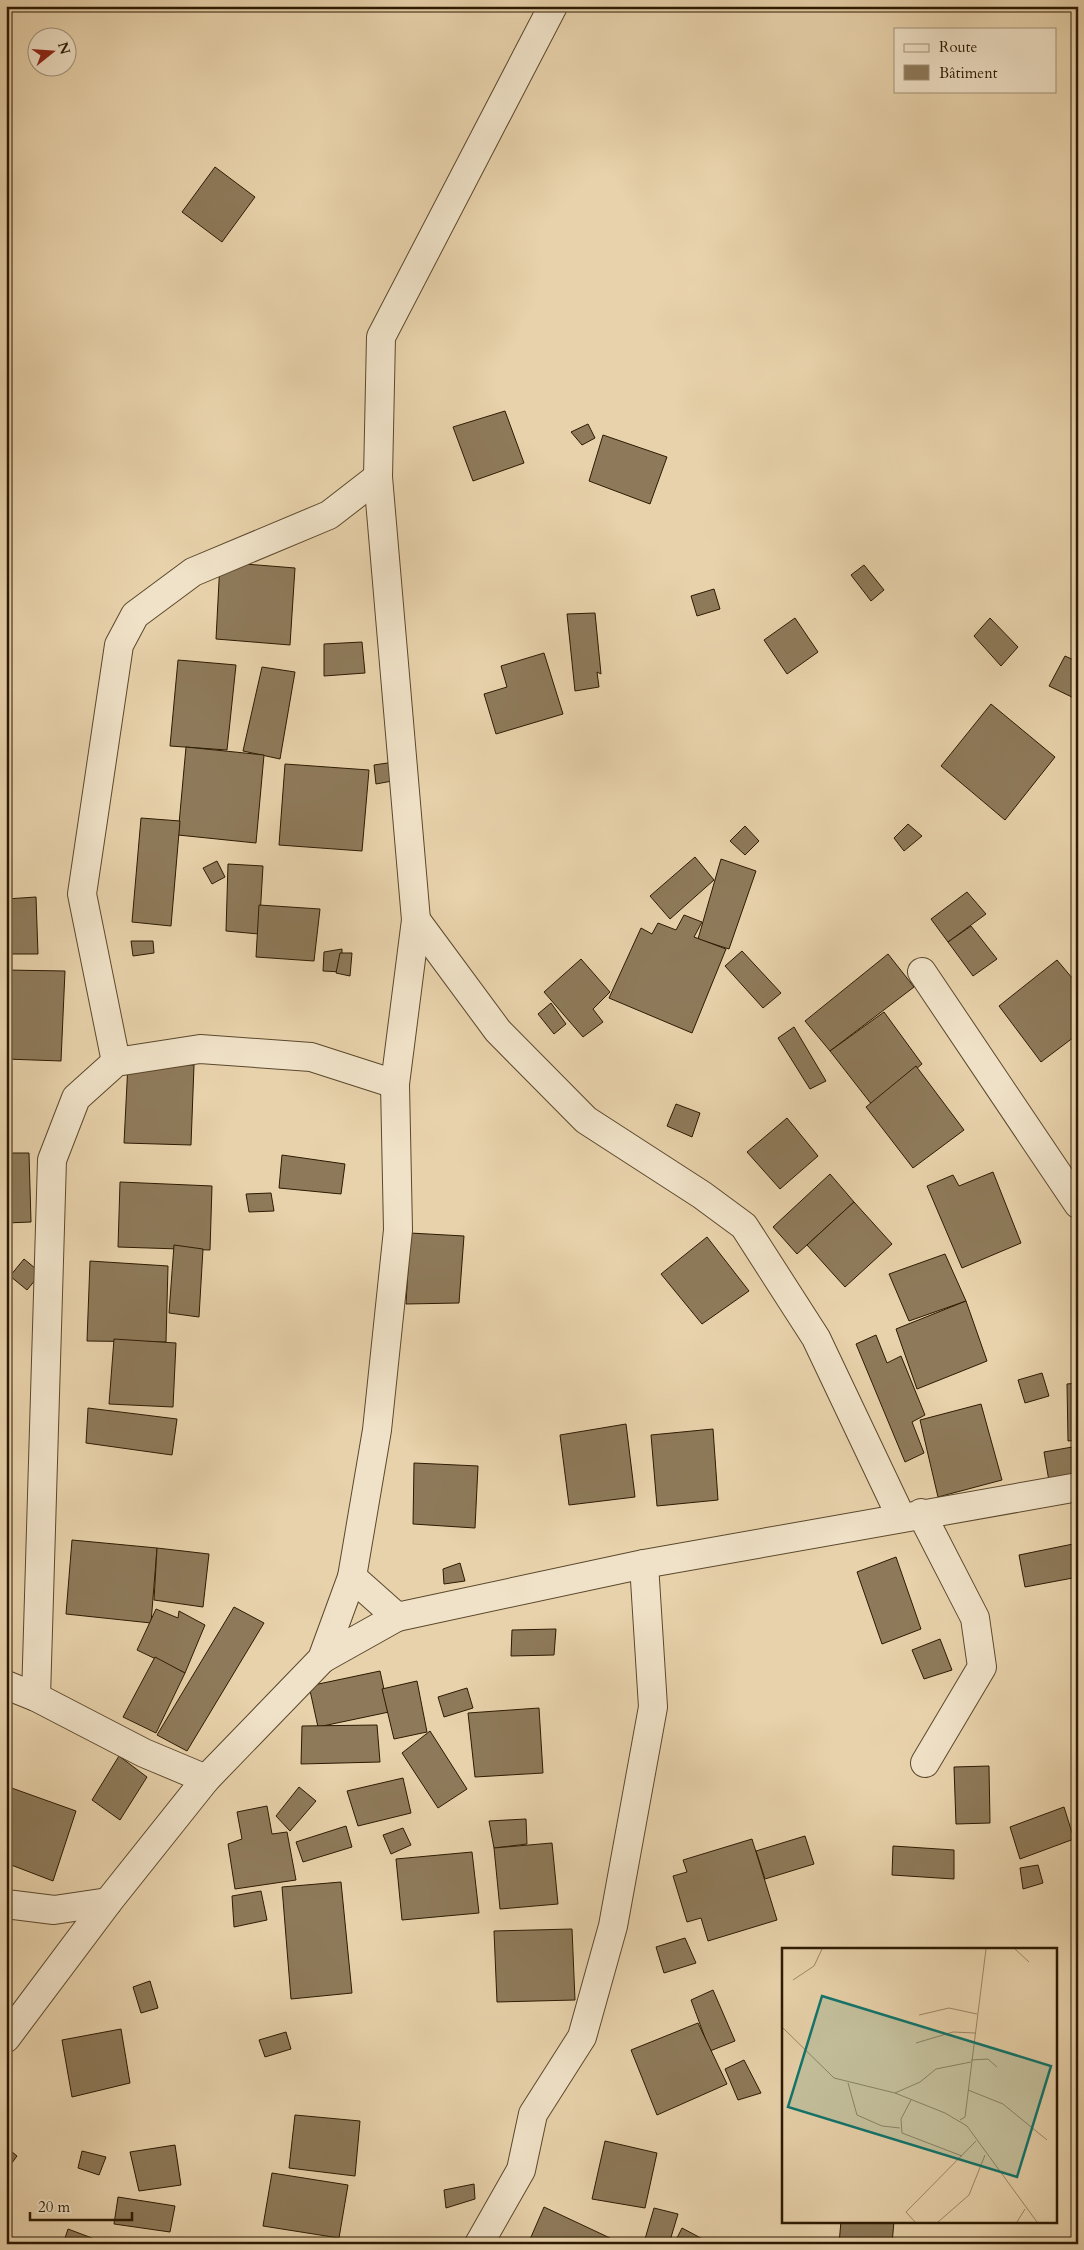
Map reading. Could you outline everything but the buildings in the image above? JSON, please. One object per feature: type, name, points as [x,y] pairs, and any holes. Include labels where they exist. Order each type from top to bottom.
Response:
[{"type":"street","points":[[322,1659],[352,1577],[378,1430],[398,1230],[395,1084],[416,920],[378,477],[381,337],[552,6]]},
{"type":"street","points":[[116,1062],[82,894],[119,645],[135,615],[193,572],[329,515],[378,477]]},
{"type":"street","points":[[416,920],[498,1032],[586,1120],[702,1195],[744,1226],[816,1338],[911,1515],[975,1618],[982,1667],[925,1763]]},
{"type":"street","points":[[922,972],[1078,1204]]},
{"type":"street","points":[[36,1697],[52,1160],[76,1098],[116,1062],[200,1049],[311,1057],[395,1084]]},
{"type":"street","points":[[6,2038],[108,1902],[206,1779],[322,1659],[397,1617],[644,1564],[911,1515],[1078,1487]]},
{"type":"street","points":[[479,2244],[521,2170],[533,2114],[582,2037],[613,1926],[653,1706],[644,1564]]},
{"type":"street","points":[[352,1577],[397,1617]]},
{"type":"street","points":[[6,1685],[36,1697],[144,1754],[206,1779]]},
{"type":"street","points":[[6,1904],[54,1910],[108,1902]]}]
